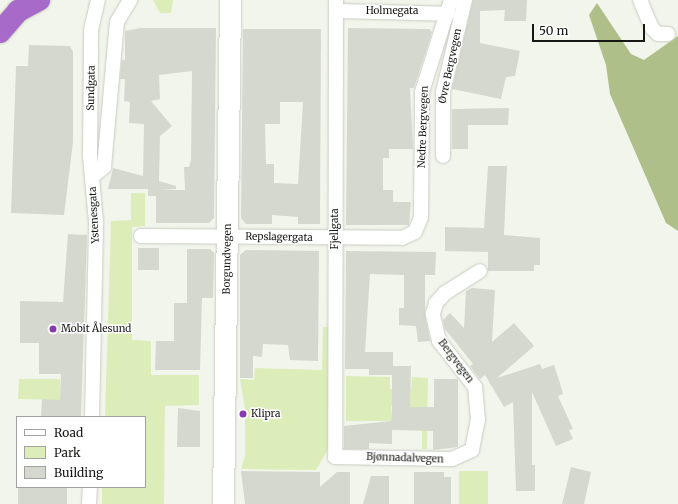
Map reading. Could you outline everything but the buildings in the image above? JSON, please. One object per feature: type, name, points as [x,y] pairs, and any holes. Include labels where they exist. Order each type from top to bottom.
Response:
[{"type":"highway","points":[[0,32],[18,11],[39,0]]},
{"type":"main road","name":"Borgundvegen","points":[[223,504],[227,236],[228,5]]},
{"type":"street","name":"Sundgata","points":[[92,177],[91,30],[98,0]]},
{"type":"street","name":"Ystenesgata","points":[[92,416],[96,222],[92,177],[104,167],[117,22],[130,0]]},
{"type":"street","name":"Øvre Bergvegen","points":[[443,156],[443,92],[465,0]]},
{"type":"street","points":[[640,0],[652,28],[658,34],[668,34]]},
{"type":"street","name":"Holmegata","points":[[336,5],[449,7]]},
{"type":"street","name":"Fjellgata","points":[[335,457],[336,5]]},
{"type":"street","name":"Nedre Bergvegen","points":[[415,232],[421,217],[422,92],[449,7]]},
{"type":"street","name":"Repslagergata","points":[[141,236],[402,238],[415,232]]},
{"type":"street","name":"Bergvegen","points":[[472,450],[478,420],[475,387],[439,341],[433,314],[436,303],[445,293],[480,271]]},
{"type":"street","name":"Bjønnadalvegen","points":[[335,457],[452,459],[472,450]]},
{"type":"street","points":[[89,504],[90,488]]},
{"type":"green space","points":[[153,0],[173,0],[171,13],[160,13]]},
{"type":"green space","points":[[597,3],[631,54],[644,60],[678,36],[678,231],[666,223],[610,94],[606,65],[589,15]]},
{"type":"green space","points":[[131,193],[145,193],[145,226],[132,227],[132,340],[151,341],[151,375],[199,375],[199,405],[165,406],[164,504],[102,504],[102,488],[146,488],[146,416],[105,416],[111,221],[131,220]]},
{"type":"green space","points":[[323,327],[331,327],[330,446],[316,470],[241,469],[245,456],[245,409],[240,379],[254,380],[255,368],[322,370]]},
{"type":"green space","points":[[346,376],[390,377],[390,389],[411,390],[412,377],[428,378],[427,449],[422,449],[422,430],[411,430],[410,406],[391,406],[391,421],[346,421]]},
{"type":"green space","points":[[19,379],[60,379],[60,400],[18,399]]},
{"type":"green space","points":[[459,471],[488,471],[488,504],[459,504]]},
{"type":"place","name":"Mobit Ålesund","points":[[53,329]]},
{"type":"place","name":"Klipra","points":[[243,414]]}]
